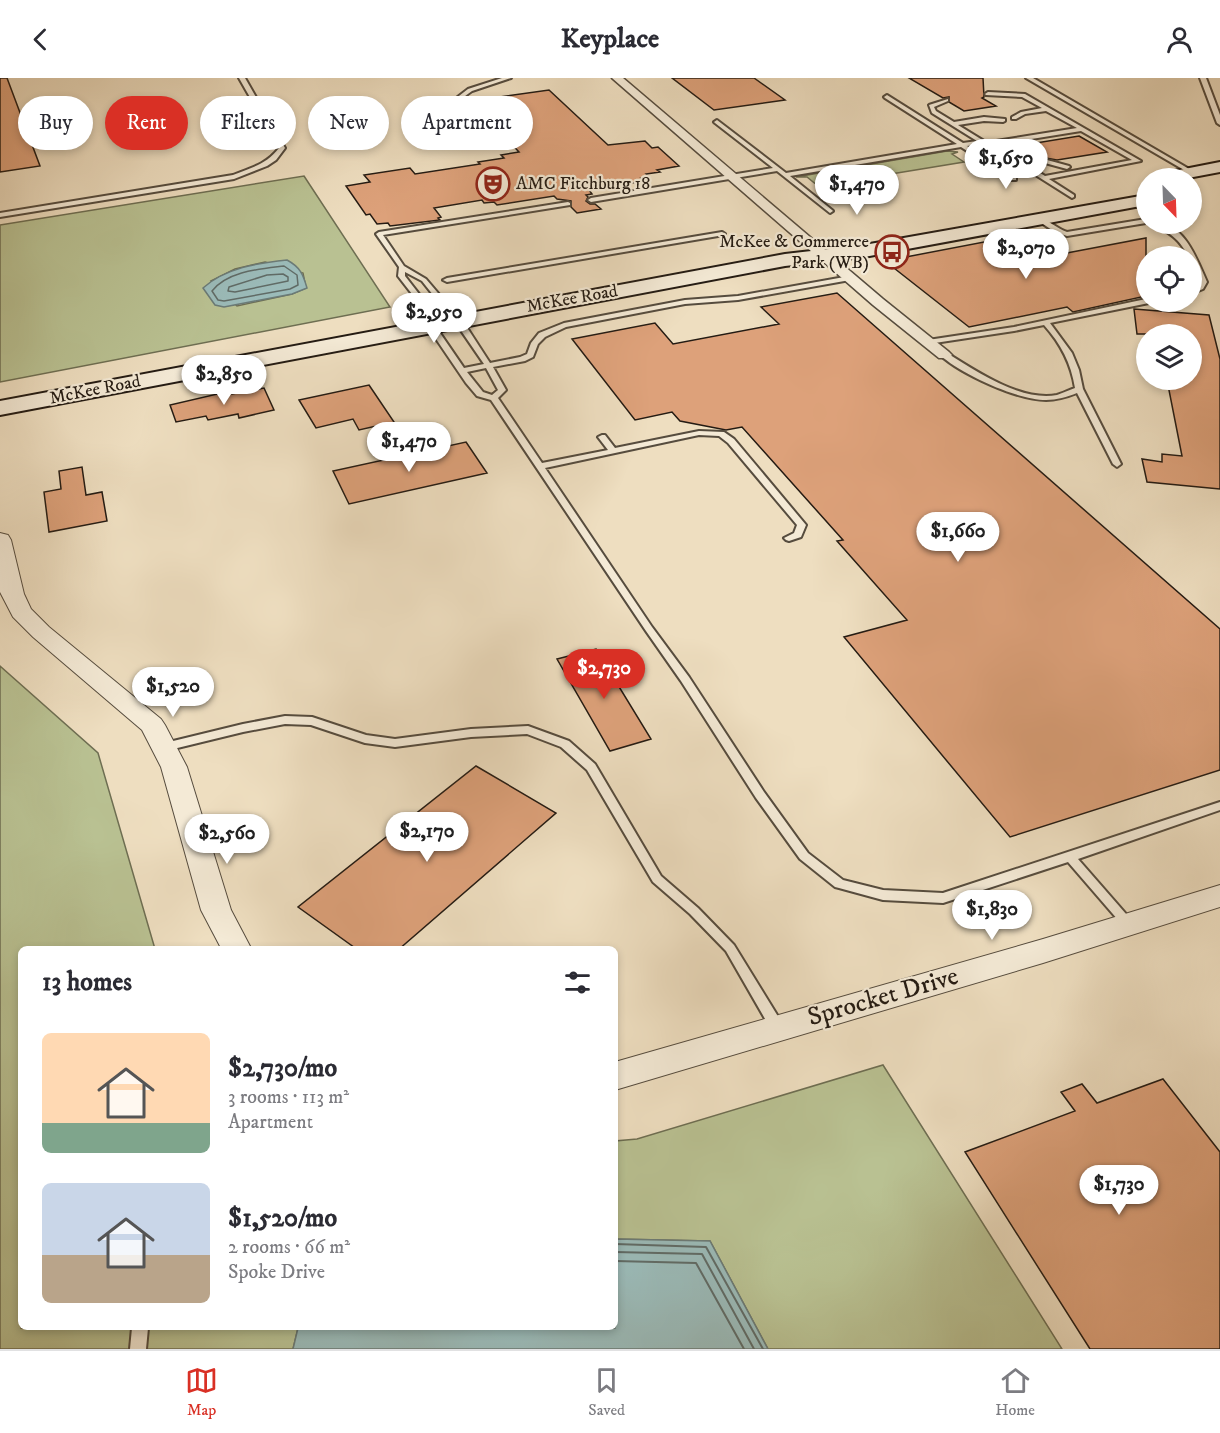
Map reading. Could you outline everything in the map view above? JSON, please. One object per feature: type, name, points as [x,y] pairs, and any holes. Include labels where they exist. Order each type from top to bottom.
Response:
[{"type":"main road","points":[[1202,171],[1220,167]]},
{"type":"main road","points":[[1108,207],[1099,201],[1102,197],[1136,184]]},
{"type":"main road","name":"McKee Road","points":[[0,408],[810,242],[1094,192]]},
{"type":"main road","points":[[1039,219],[1070,205],[1074,200],[1072,196]]},
{"type":"main road","name":"McKee Road","points":[[0,391],[785,260],[864,251],[1136,202]]},
{"type":"street","points":[[617,78],[944,356]]},
{"type":"street","points":[[0,540],[12,594],[21,612],[48,638],[152,725],[165,747],[174,767],[216,910],[235,946]]},
{"type":"street","name":"Sprocket Drive","points":[[618,1075],[1129,925],[1220,896]]},
{"type":"lane","points":[[0,215],[216,181],[250,172],[274,159],[282,148],[242,78]]},
{"type":"lane","points":[[462,96],[470,90],[508,78]]},
{"type":"lane","points":[[1029,78],[1184,168]]},
{"type":"lane","points":[[1203,78],[1220,123]]},
{"type":"lane","points":[[988,94],[1023,95],[1138,161],[1043,178]]},
{"type":"lane","points":[[887,97],[1014,179]]},
{"type":"lane","points":[[946,100],[931,106],[934,112],[1072,196]]},
{"type":"lane","points":[[952,124],[1047,109]]},
{"type":"lane","points":[[1014,118],[1023,113]]},
{"type":"lane","points":[[984,119],[995,115]]},
{"type":"lane","points":[[717,122],[830,211]]},
{"type":"lane","points":[[990,144],[1082,129]]},
{"type":"lane","points":[[1032,137],[1041,142]]},
{"type":"lane","points":[[1012,141],[1021,146]]},
{"type":"lane","points":[[785,175],[982,142]]},
{"type":"lane","points":[[1066,167],[1067,159]]},
{"type":"lane","points":[[1047,162],[1075,172]]},
{"type":"lane","points":[[591,200],[778,170]]},
{"type":"lane","points":[[568,204],[379,234],[402,267],[424,280],[441,316],[462,371],[480,394],[494,398],[685,679],[760,795],[804,856],[839,884],[883,895],[944,898],[1220,806]]},
{"type":"lane","points":[[1039,219],[1057,231],[1067,234],[1136,223]]},
{"type":"lane","points":[[447,280],[722,234]]},
{"type":"lane","points":[[1177,234],[1184,239],[1187,246]]},
{"type":"lane","points":[[402,267],[401,276],[489,366],[502,390],[494,398]]},
{"type":"lane","points":[[462,371],[522,359],[530,355],[534,343],[542,335],[564,325],[685,302],[738,298],[850,278]]},
{"type":"lane","points":[[928,342],[1136,304]]},
{"type":"lane","points":[[1046,322],[1062,340],[1076,367],[1079,389],[1117,464]]},
{"type":"lane","points":[[944,356],[992,382],[1028,395],[1056,397],[1079,389]]},
{"type":"lane","points":[[540,466],[699,433],[721,434],[731,441],[802,525],[798,535],[789,538]]},
{"type":"lane","points":[[603,437],[613,451]]},
{"type":"lane","points":[[165,747],[285,720],[312,722],[365,739],[395,743],[471,733],[528,730],[565,744],[591,767],[657,879],[694,911],[730,948],[777,1027]]},
{"type":"lane","points":[[1070,857],[1129,925]]},
{"type":"lane","points":[[138,1349],[140,1330]]},
{"type":"green space","points":[[947,151],[958,152],[952,154],[964,162],[818,186],[807,177],[796,177]]},
{"type":"green space","points":[[304,176],[390,307],[0,382],[0,225]],"holes":[[[265,262],[303,273],[306,288],[292,294],[237,306],[211,281],[235,269]]]},
{"type":"green space","points":[[0,666],[98,753],[154,946],[18,946],[18,1330],[298,1330],[293,1349],[0,1349]]},
{"type":"green space","points":[[883,1065],[1062,1349],[768,1349],[710,1241],[618,1239],[618,1141],[637,1139]]},
{"type":"water","points":[[287,260],[300,271],[307,288],[292,294],[224,307],[215,305],[203,288],[232,271]]},
{"type":"water","points":[[618,1239],[710,1241],[768,1349],[293,1349],[298,1330],[618,1330]]},
{"type":"building","points":[[0,78],[7,78],[18,107],[18,150],[34,150],[40,166],[0,172]]},
{"type":"building","points":[[672,78],[754,78],[785,100],[714,110]]},
{"type":"building","points":[[909,78],[983,78],[984,97],[982,98],[996,106],[964,111],[949,102],[949,97],[943,98]]},
{"type":"building","name":"AMC Fitchburg 18","points":[[549,90],[608,145],[645,141],[652,148],[658,147],[679,166],[646,174],[649,177],[641,178],[644,181],[589,190],[592,194],[586,195],[588,197],[586,201],[601,209],[577,213],[571,207],[571,201],[557,199],[554,196],[497,205],[494,202],[484,203],[482,200],[434,208],[441,217],[438,218],[440,220],[390,226],[388,223],[377,224],[370,214],[366,215],[346,186],[370,182],[364,175],[410,168],[415,174],[480,164],[478,162],[504,158],[501,155],[519,152],[517,150],[533,150],[533,96],[506,96]]},
{"type":"building","points":[[1079,136],[1107,152],[1057,160],[1046,158],[1038,164],[1011,147]]},
{"type":"building","points":[[1146,238],[1146,246],[1136,246],[1136,298],[1073,312],[1067,307],[969,327],[885,261],[984,242],[1014,263]]},
{"type":"building","points":[[837,293],[1220,629],[1220,770],[1010,837],[844,637],[907,620],[837,541],[843,540],[742,427],[726,430],[680,421],[672,412],[635,420],[572,339],[655,323],[673,344],[779,324],[761,307]]},
{"type":"building","points":[[1134,309],[1136,312],[1209,315],[1220,359],[1220,489],[1147,482],[1142,459],[1162,462],[1162,454],[1182,456],[1169,390],[1202,390],[1202,324],[1136,326]]},
{"type":"building","points":[[369,385],[394,422],[359,430],[353,419],[316,428],[299,400]]},
{"type":"building","points":[[264,388],[274,410],[239,418],[238,414],[208,420],[206,416],[176,422],[170,405],[230,391],[232,394]]},
{"type":"building","points":[[466,442],[487,473],[349,504],[333,471]]},
{"type":"building","points":[[82,467],[86,495],[102,492],[107,521],[49,532],[44,492],[61,489],[59,471]]},
{"type":"building","points":[[596,649],[651,739],[610,751],[557,659]]},
{"type":"building","points":[[476,766],[556,813],[403,946],[352,946],[298,907]]},
{"type":"building","points":[[1163,1079],[1220,1152],[1220,1349],[1090,1349],[965,1152],[1075,1111],[1061,1092],[1082,1084],[1097,1103]]},
{"type":"place","name":"AMC Fitchburg 18","points":[[493,184]]},
{"type":"place","name":"McKee & Commerce Park (WB)","points":[[892,252]]}]
